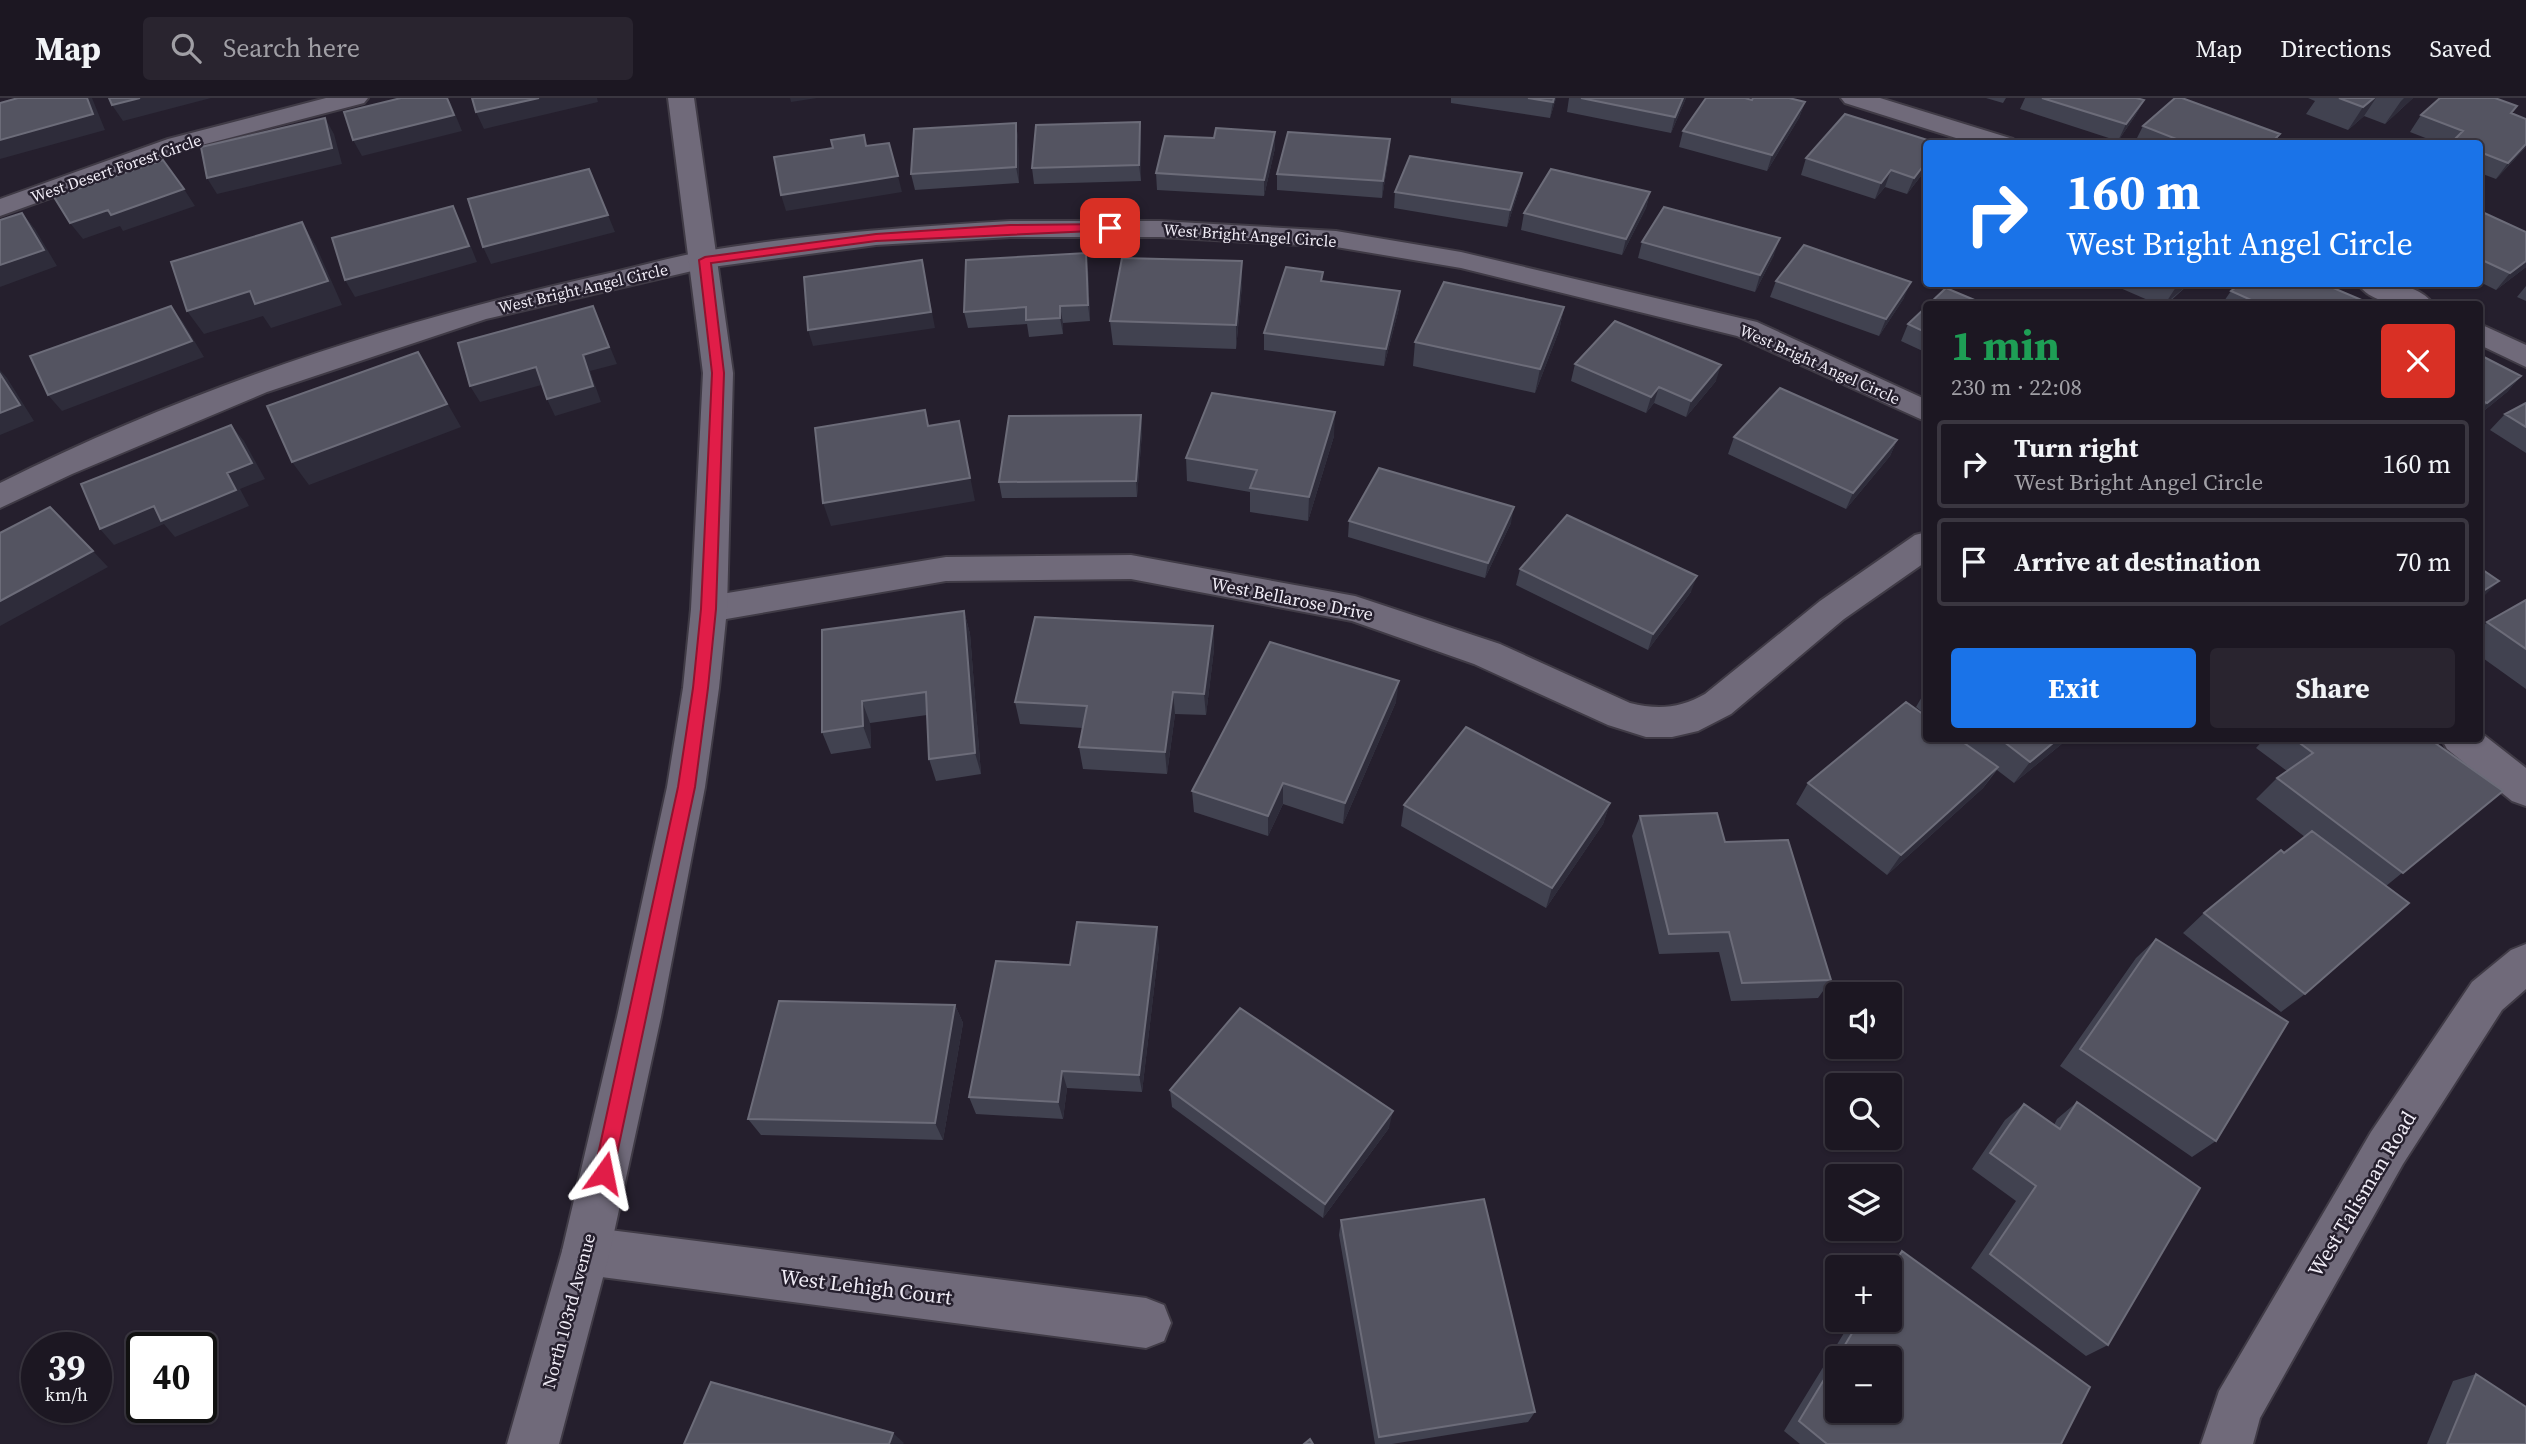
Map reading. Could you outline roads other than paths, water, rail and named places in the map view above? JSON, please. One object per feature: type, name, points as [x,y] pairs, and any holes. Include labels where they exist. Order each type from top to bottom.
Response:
[{"type":"street","name":"West Desert Forest Circle","points":[[0,208],[177,144],[355,98]]},
{"type":"street","name":"North 103rd Avenue","points":[[533,1444],[586,1251],[687,787],[709,609],[718,373],[705,260],[681,98]]},
{"type":"street","points":[[1854,98],[1991,140]]},
{"type":"street","name":"West Bright Angel Circle","points":[[0,497],[61,466],[256,385],[478,312],[705,260],[876,237],[1010,229],[1160,229],[1336,239],[1461,260],[1747,330],[1923,410]]},
{"type":"street","points":[[2379,287],[2411,301]]},
{"type":"street","points":[[2483,335],[2526,357]]},
{"type":"street","name":"West Bellarose Drive","points":[[709,609],[946,569],[1130,567],[1355,609],[1487,654],[1621,715],[1646,722],[1672,722],[1698,716],[1718,704],[1832,610],[1923,547]]},
{"type":"street","points":[[2465,742],[2526,789]]},
{"type":"street","name":"West Talisman Road","points":[[2227,1444],[2237,1409],[2387,1148],[2487,996],[2526,963]]},
{"type":"street","name":"West Lehigh Court","points":[[586,1251],[1146,1323]]}]
